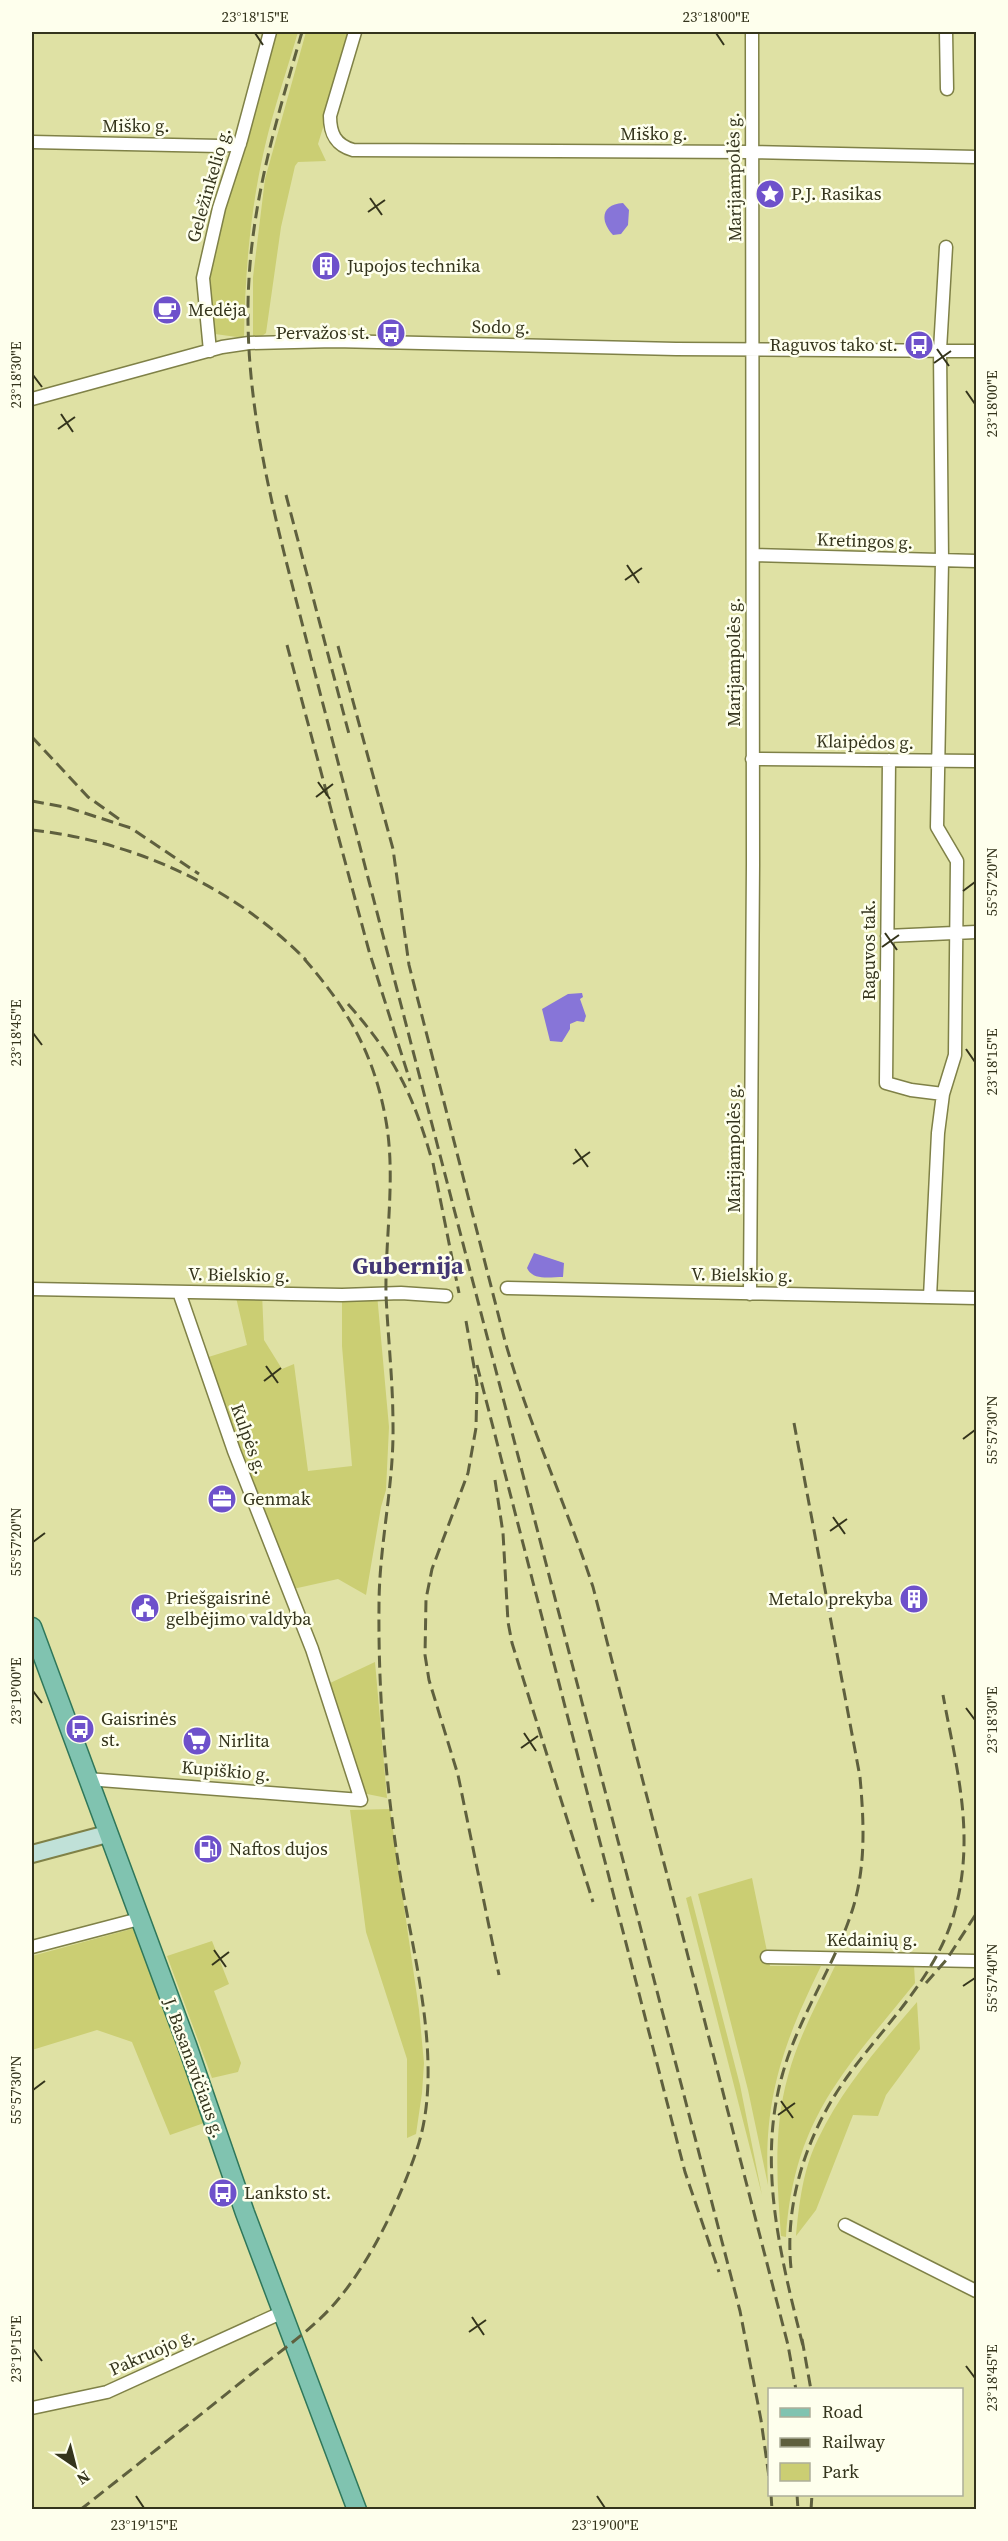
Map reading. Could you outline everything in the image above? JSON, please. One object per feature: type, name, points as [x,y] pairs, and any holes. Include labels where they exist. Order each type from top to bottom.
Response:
[{"type":"main road","name":"J. Basanavičiaus g.","points":[[32,1627],[357,2510]]},
{"type":"main road","points":[[32,1854],[107,1834]]},
{"type":"street","name":"Geležinkelio g.","points":[[210,351],[203,278],[219,208],[240,144],[270,32]]},
{"type":"street","name":"Miško g.","points":[[355,32],[330,116],[335,139],[340,145],[353,150],[751,152],[976,158]]},
{"type":"street","name":"Marijampolės g.","points":[[750,1293],[753,555],[752,32]]},
{"type":"street","points":[[946,32],[947,89]]},
{"type":"street","name":"Miško g.","points":[[32,142],[220,146],[240,144]]},
{"type":"street","points":[[930,1297],[938,1133],[943,1094],[955,1055],[957,861],[937,827],[942,561],[940,350],[946,247]]},
{"type":"street","name":"Sodo g.","points":[[32,399],[210,351],[249,343],[325,341],[976,351]]},
{"type":"street","name":"Kretingos g.","points":[[753,555],[976,561]]},
{"type":"street","name":"Klaipėdos g.","points":[[752,759],[976,761]]},
{"type":"street","name":"Raguvos tak.","points":[[889,760],[886,1083],[911,1090],[943,1094]]},
{"type":"street","points":[[887,936],[976,932]]},
{"type":"street","name":"V. Bielskio g.","points":[[507,1288],[976,1298]]},
{"type":"street","name":"V. Bielskio g.","points":[[32,1289],[342,1295],[402,1293],[446,1296]]},
{"type":"street","name":"Kulpės g.","points":[[179,1292],[234,1451],[312,1649],[361,1800]]},
{"type":"street","name":"Kupiškio g.","points":[[87,1779],[361,1800]]},
{"type":"street","points":[[32,1947],[139,1919]]},
{"type":"street","name":"Kėdainių g.","points":[[767,1957],[976,1961]]},
{"type":"street","points":[[845,2225],[976,2291]]},
{"type":"street","name":"Pakruojo g.","points":[[32,2408],[107,2392],[283,2312]]},
{"type":"green space","points":[[277,32],[298,32],[260,170],[247,266],[244,338],[215,334],[209,278],[223,213]]},
{"type":"green space","points":[[306,32],[352,32],[318,144],[326,161],[298,162],[295,166],[281,227],[266,333],[253,337],[253,277],[265,179]]},
{"type":"green space","points":[[235,1293],[262,1293],[264,1340],[282,1369],[294,1364],[308,1471],[352,1466],[342,1346],[342,1295],[377,1294],[389,1427],[386,1490],[366,1595],[338,1579],[293,1589],[202,1359],[247,1345]]},
{"type":"green space","points":[[375,1662],[387,1798],[362,1793],[328,1684]]},
{"type":"green space","points":[[390,1809],[419,2010],[424,2063],[416,2134],[407,2138],[407,2059],[366,1932],[350,1810]]},
{"type":"green space","points":[[752,1878],[770,1966],[821,1966],[796,2020],[779,2071],[769,2125],[768,2185],[748,2090],[698,1894]]},
{"type":"green space","points":[[691,1896],[740,2085],[762,2195],[686,1898]]},
{"type":"green space","points":[[135,1928],[204,2123],[170,2135],[132,2042],[97,2030],[32,2050],[32,1956]]},
{"type":"green space","points":[[212,1941],[229,1984],[214,1991],[241,2063],[238,2072],[212,2078],[167,1956]]},
{"type":"green space","points":[[914,1965],[915,1983],[846,2070],[827,2098],[812,2127],[800,2159],[791,2195],[786,2237],[781,2236],[777,2156],[783,2096],[797,2048],[835,1966]]},
{"type":"green space","points":[[917,2002],[920,2049],[886,2095],[878,2116],[853,2115],[816,2210],[796,2236],[805,2174],[818,2139],[851,2084]]},
{"type":"shaded area","points":[[623,203],[629,210],[628,225],[621,234],[613,235],[604,219],[605,214],[611,206]]},
{"type":"shaded area","points":[[582,993],[583,997],[580,999],[586,1016],[584,1022],[577,1021],[570,1024],[570,1029],[562,1042],[550,1041],[542,1009],[568,994]]},
{"type":"shaded area","points":[[534,1253],[564,1263],[563,1277],[533,1275],[527,1268]]},
{"type":"railway","points":[[302,32],[268,154],[256,215],[249,279],[248,327],[251,375],[265,471],[311,658],[740,2311],[768,2470]]},
{"type":"railway","points":[[286,495],[349,734]]},
{"type":"railway","points":[[287,645],[369,951],[410,1081]]},
{"type":"railway","points":[[338,646],[393,849],[409,965],[505,1341],[525,1403],[593,1587],[788,2345],[796,2388]]},
{"type":"railway","points":[[32,737],[88,797],[119,819]]},
{"type":"railway","points":[[32,801],[69,808],[131,828],[199,874]]},
{"type":"railway","points":[[32,830],[108,845],[180,872],[247,910],[306,960]]},
{"type":"railway","points":[[80,2510],[295,2340],[336,2302],[373,2249],[393,2209],[417,2149],[424,2119],[428,2087],[425,2021],[392,1821],[380,1678],[381,1561],[393,1448],[386,1295],[390,1186],[389,1142],[381,1096],[366,1052],[344,1011],[300,954]]},
{"type":"railway","points":[[348,1004],[377,1040],[399,1075],[416,1112],[431,1157]]},
{"type":"railway","points":[[433,1163],[459,1293]]},
{"type":"railway","points":[[466,1321],[477,1384],[476,1428],[468,1473],[432,1569],[426,1599],[425,1655],[429,1680],[458,1775],[499,1975]]},
{"type":"railway","points":[[477,1365],[685,2172],[719,2272]]},
{"type":"railway","points":[[794,1423],[860,1777],[863,1827],[862,1860],[853,1908],[837,1950],[797,2033],[782,2076],[775,2110],[772,2144],[775,2212],[787,2280],[803,2346]]},
{"type":"railway","points":[[495,1480],[503,1533],[508,1622],[512,1643],[593,1902]]},
{"type":"railway","points":[[791,2268],[790,2242],[796,2190],[802,2165],[822,2117],[850,2073],[923,1978],[946,1937],[954,1914],[964,1858],[964,1830],[958,1777],[943,1695]]},
{"type":"railway","points":[[926,1983],[947,1959],[976,1914]]},
{"type":"railway","points":[[802,2339],[811,2388]]},
{"type":"railway","points":[[771,2496],[772,2510]]},
{"type":"railway","points":[[797,2496],[798,2510]]},
{"type":"railway","points":[[811,2510],[812,2496]]},
{"type":"place","name":"P.J. Rasikas","points":[[770,194]]},
{"type":"place","name":"Jupojos technika","points":[[326,266]]},
{"type":"place","name":"Medėja","points":[[167,310]]},
{"type":"place","name":"Pervažos st.","points":[[391,333]]},
{"type":"place","name":"Raguvos tako st.","points":[[919,345]]},
{"type":"place","name":"Genmak","points":[[222,1499]]},
{"type":"place","name":"Metalo prekyba","points":[[914,1599]]},
{"type":"place","name":"Priešgaisrinė gelbėjimo valdyba","points":[[145,1608]]},
{"type":"place","name":"Gaisrinės st.","points":[[80,1729]]},
{"type":"place","name":"Nirlita","points":[[197,1741]]},
{"type":"place","name":"Naftos dujos","points":[[208,1849]]},
{"type":"place","name":"Lanksto st.","points":[[223,2193]]},
{"type":"district","name":"Gubernija","points":[[408,1266]]}]
